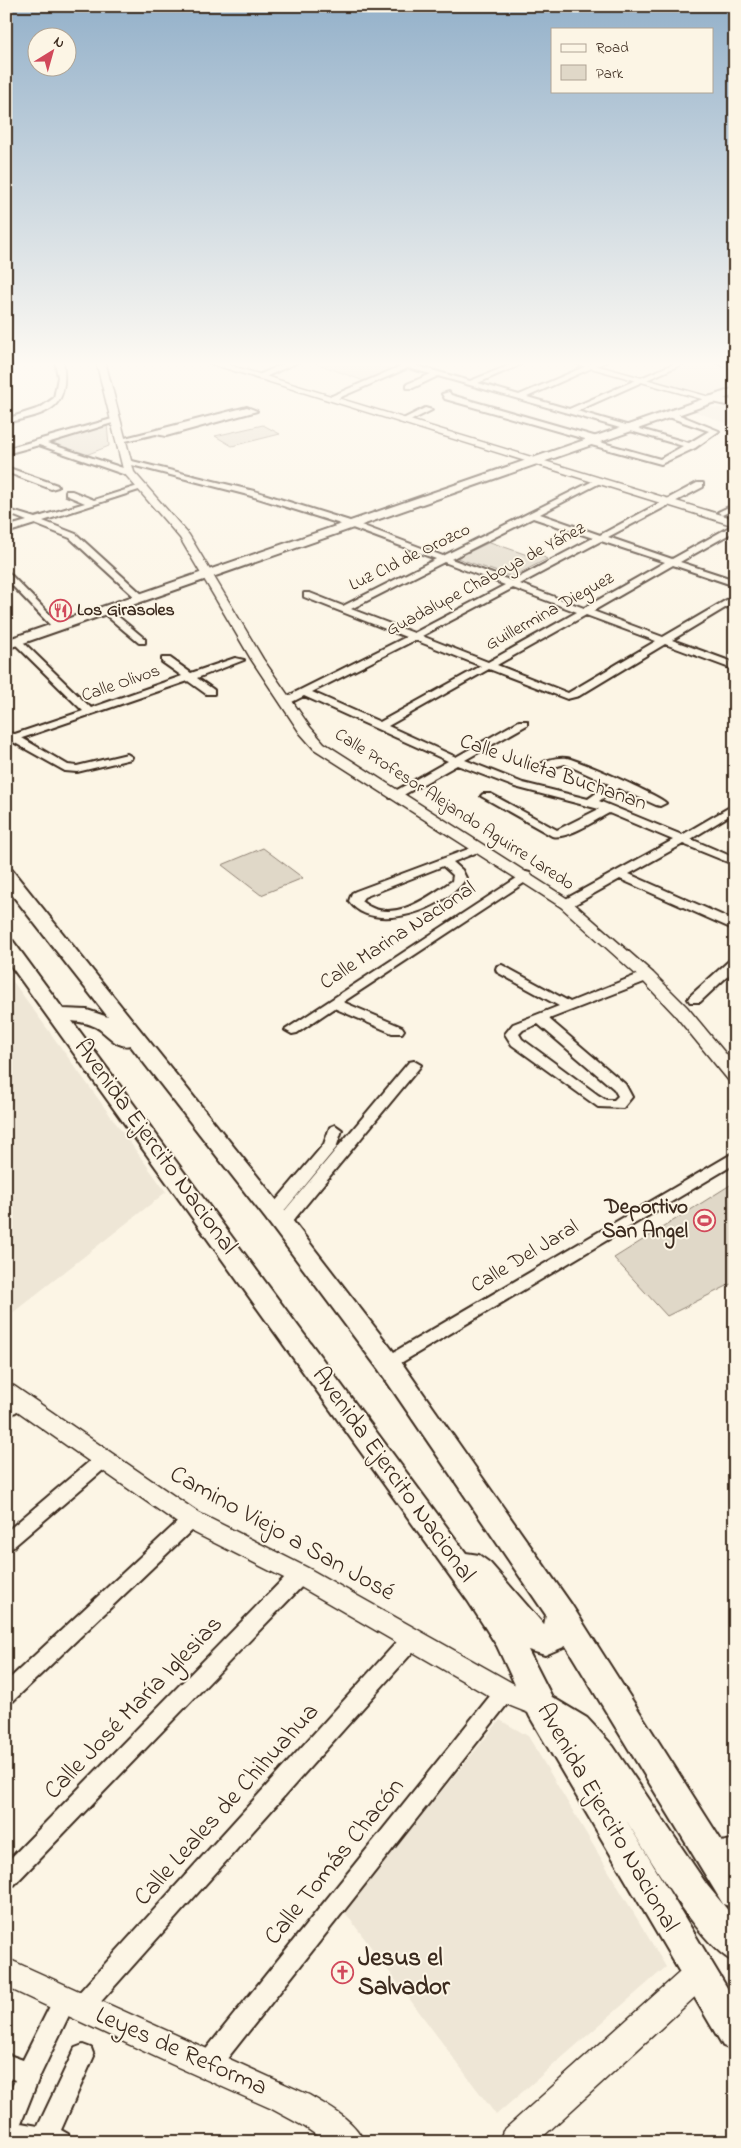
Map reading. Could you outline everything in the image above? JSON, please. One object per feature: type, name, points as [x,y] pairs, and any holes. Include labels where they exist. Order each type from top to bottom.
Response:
[{"type":"main road","points":[[12,643],[529,461]]},
{"type":"main road","points":[[6,874],[278,1219],[388,1363],[723,1851],[735,1892]]},
{"type":"main road","name":"Avenida Ejercito Nacional","points":[[6,945],[451,1554],[507,1637],[541,1707],[735,2034]]},
{"type":"main road","points":[[58,1015],[98,1019],[109,1024],[128,1042],[140,1043]]},
{"type":"main road","points":[[451,1554],[480,1572],[539,1640],[546,1642],[556,1637],[561,1613]]},
{"type":"main road","points":[[541,1707],[576,1728],[602,1756],[696,1897],[735,1945]]},
{"type":"street","points":[[107,461],[251,494],[350,524],[735,667]]},
{"type":"street","name":"Calle Profesor Alejando Aguirre Laredo","points":[[127,461],[141,488],[185,538],[257,659],[305,730],[319,746],[394,796],[526,876],[566,904],[647,976],[681,1011],[735,1077]]},
{"type":"street","points":[[531,461],[667,502],[735,525]]},
{"type":"street","points":[[6,468],[54,487]]},
{"type":"street","name":"Luz CId de Orozco","points":[[343,609],[598,482]]},
{"type":"street","name":"Guadalupe Chaboya de Yáñez","points":[[286,701],[414,637],[700,485]]},
{"type":"street","points":[[6,530],[141,488]]},
{"type":"street","points":[[69,493],[94,502]]},
{"type":"street","points":[[722,512],[735,506]]},
{"type":"street","points":[[15,513],[37,520],[73,536],[141,598]]},
{"type":"street","points":[[533,514],[735,583]]},
{"type":"street","name":"Guillermina Dieguez","points":[[381,726],[586,612],[735,525]]},
{"type":"street","points":[[6,572],[57,627]]},
{"type":"street","points":[[307,595],[567,696],[572,695],[664,642],[735,598]]},
{"type":"street","points":[[105,610],[142,641]]},
{"type":"street","points":[[12,643],[90,712]]},
{"type":"street","points":[[166,660],[210,692]]},
{"type":"street","name":"Calle Olivos","points":[[10,735],[90,712],[239,660]]},
{"type":"street","name":"Calle Julieta Buchanan","points":[[305,693],[457,761],[519,785],[600,805],[735,862]]},
{"type":"street","points":[[394,796],[522,723]]},
{"type":"street","points":[[10,735],[58,765],[70,769],[127,757]]},
{"type":"street","points":[[543,767],[558,761],[567,760],[660,802]]},
{"type":"street","points":[[486,796],[556,834],[570,830],[622,785]]},
{"type":"street","points":[[566,904],[682,840],[735,807]]},
{"type":"street","points":[[445,862],[458,874],[460,878],[457,883],[398,916],[386,916],[368,911],[355,901],[356,896],[360,894],[479,848]]},
{"type":"street","points":[[621,875],[735,926]]},
{"type":"street","name":"Calle Marina Nacional","points":[[292,1030],[526,876]]},
{"type":"street","points":[[695,999],[735,962]]},
{"type":"street","points":[[502,969],[570,1007]]},
{"type":"street","points":[[541,1020],[620,1087],[624,1093],[624,1101],[618,1105],[611,1106],[593,1098],[513,1038],[513,1031],[518,1027],[541,1020],[647,976]]},
{"type":"street","points":[[333,1003],[397,1030]]},
{"type":"street","points":[[278,1219],[414,1065]]},
{"type":"street","points":[[278,1219],[331,1145],[334,1130]]},
{"type":"street","name":"Calle Del Jaral","points":[[388,1363],[735,1157]]},
{"type":"street","name":"Camino Viejo a San José","points":[[10,1401],[103,1460],[191,1520],[300,1575],[505,1692],[541,1707]]},
{"type":"street","points":[[6,1543],[103,1460]]},
{"type":"street","points":[[6,1695],[191,1520]]},
{"type":"street","name":"Calle José María Iglesias","points":[[6,1878],[300,1575]]},
{"type":"street","name":"Calle Leales de Chihuahua","points":[[6,2131],[29,2073],[73,2004],[412,1639]]},
{"type":"street","name":"Calle Tomás Chacón","points":[[207,2066],[505,1692]]},
{"type":"street","name":"Leyes de Reforma","points":[[6,1972],[207,2066],[307,2108],[331,2125],[349,2142]]},
{"type":"street","points":[[518,2140],[699,1974]]},
{"type":"street","points":[[6,2131],[53,2140],[83,2056]]},
{"type":"street","points":[[6,2065],[29,2073]]},
{"type":"shaded area","points":[[6,972],[166,1192],[6,1318]]},
{"type":"shaded area","points":[[500,1720],[528,1736],[666,1967],[496,2115],[344,1911]]},
{"type":"green space","points":[[490,542],[530,556],[538,554],[547,559],[512,577],[457,558]]},
{"type":"green space","points":[[263,848],[303,878],[261,895],[222,865]]},
{"type":"green space","name":"Deportivo San Angel","points":[[735,1182],[735,1282],[667,1316],[614,1258]]},
{"type":"place","name":"Los Girasoles","points":[[61,611]]},
{"type":"place","name":"Deportivo San Angel","points":[[704,1220]]},
{"type":"place","name":"Jesus el Salvador","points":[[342,1973]]}]
